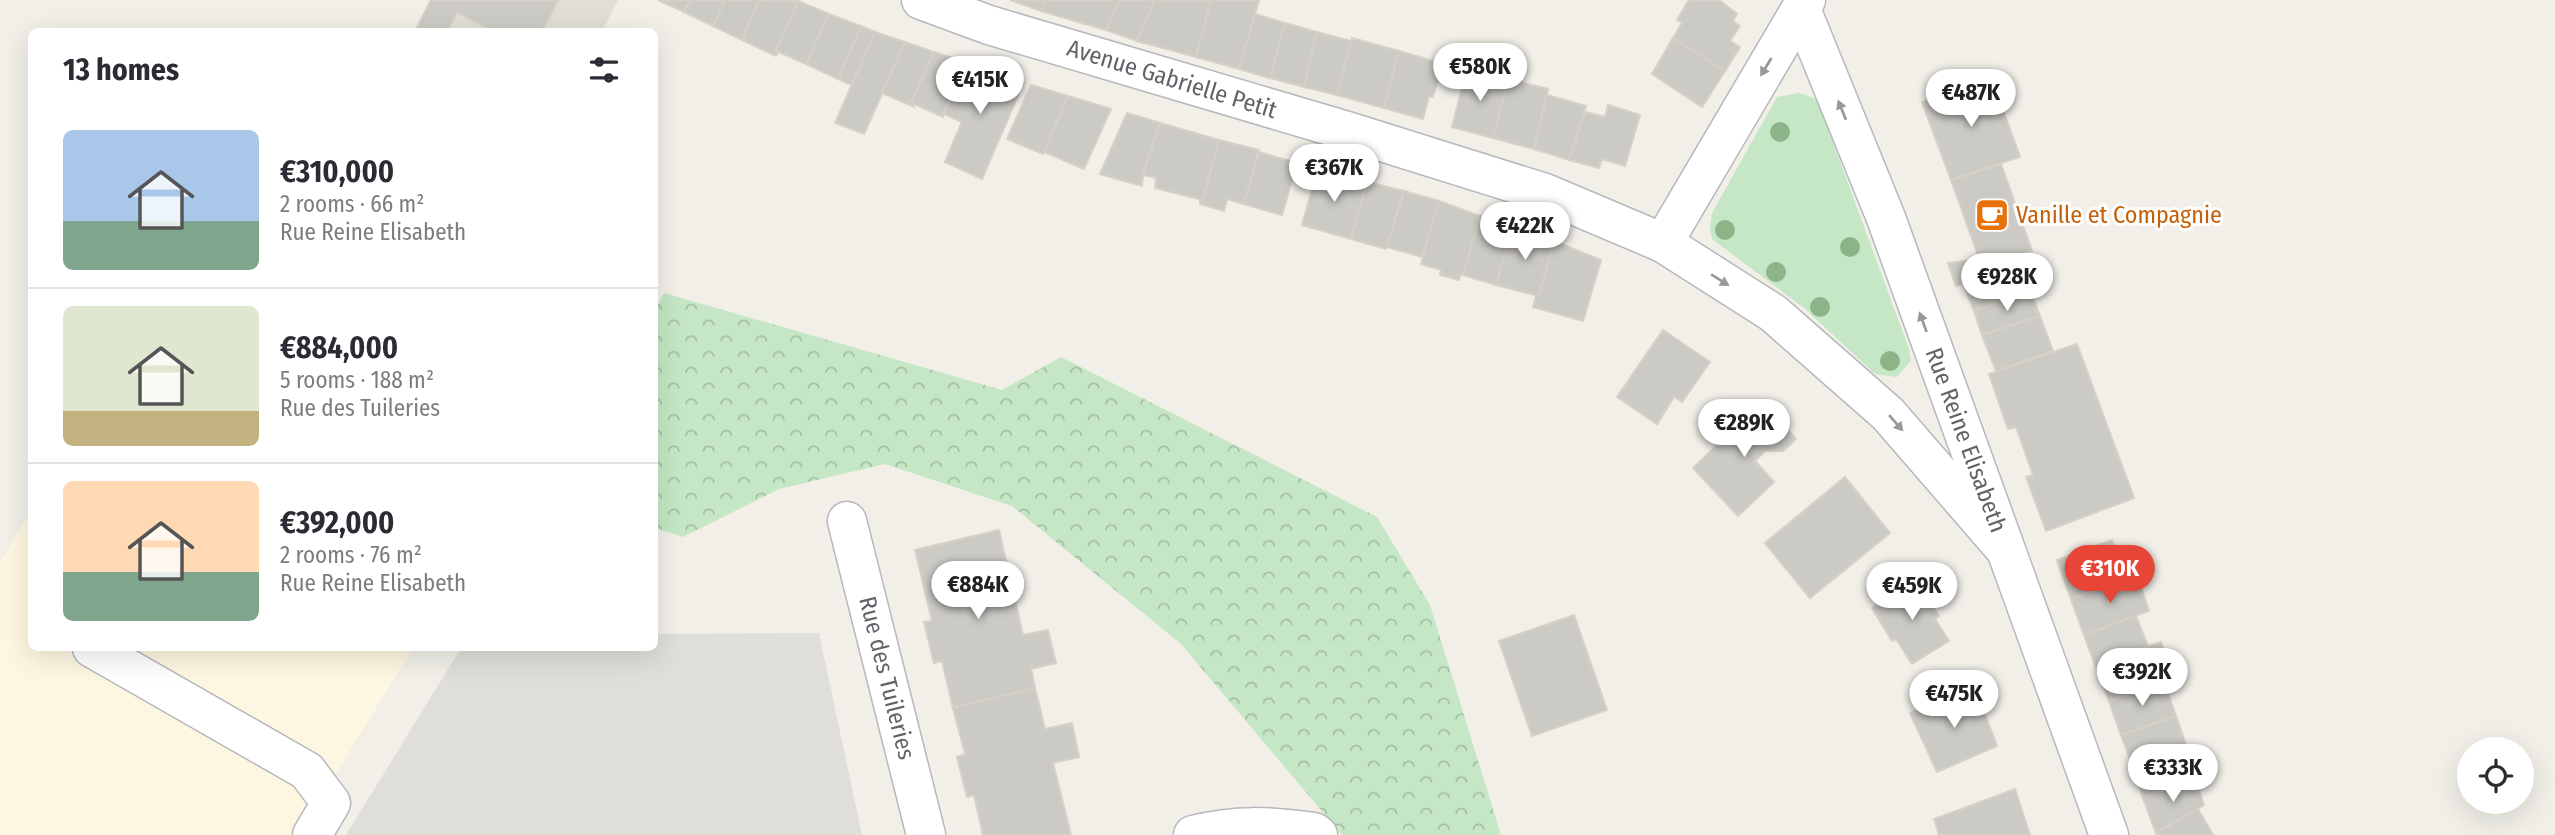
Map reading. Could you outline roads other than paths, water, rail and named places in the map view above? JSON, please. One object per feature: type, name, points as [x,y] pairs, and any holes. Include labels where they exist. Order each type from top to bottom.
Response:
[{"type":"street","name":"Avenue Gabrielle Petit","points":[[921,0],[989,25],[1545,193],[1663,243],[1773,313],[1888,414],[2004,548]]},
{"type":"street","name":"Rue Reine Elisabeth","points":[[1663,243],[1798,3]]},
{"type":"street","name":"Rue Reine Elisabeth","points":[[1798,3],[1886,218],[2109,835]]},
{"type":"street","name":"Rue des Tuileries","points":[[847,521],[926,835]]},
{"type":"street","points":[[97,651],[307,771],[331,803],[312,835]]},
{"type":"street","points":[[1193,835],[1221,828],[1269,826],[1314,832],[1318,835]]},
{"type":"place","name":"Vanille et Compagnie","points":[[1992,215]]}]
